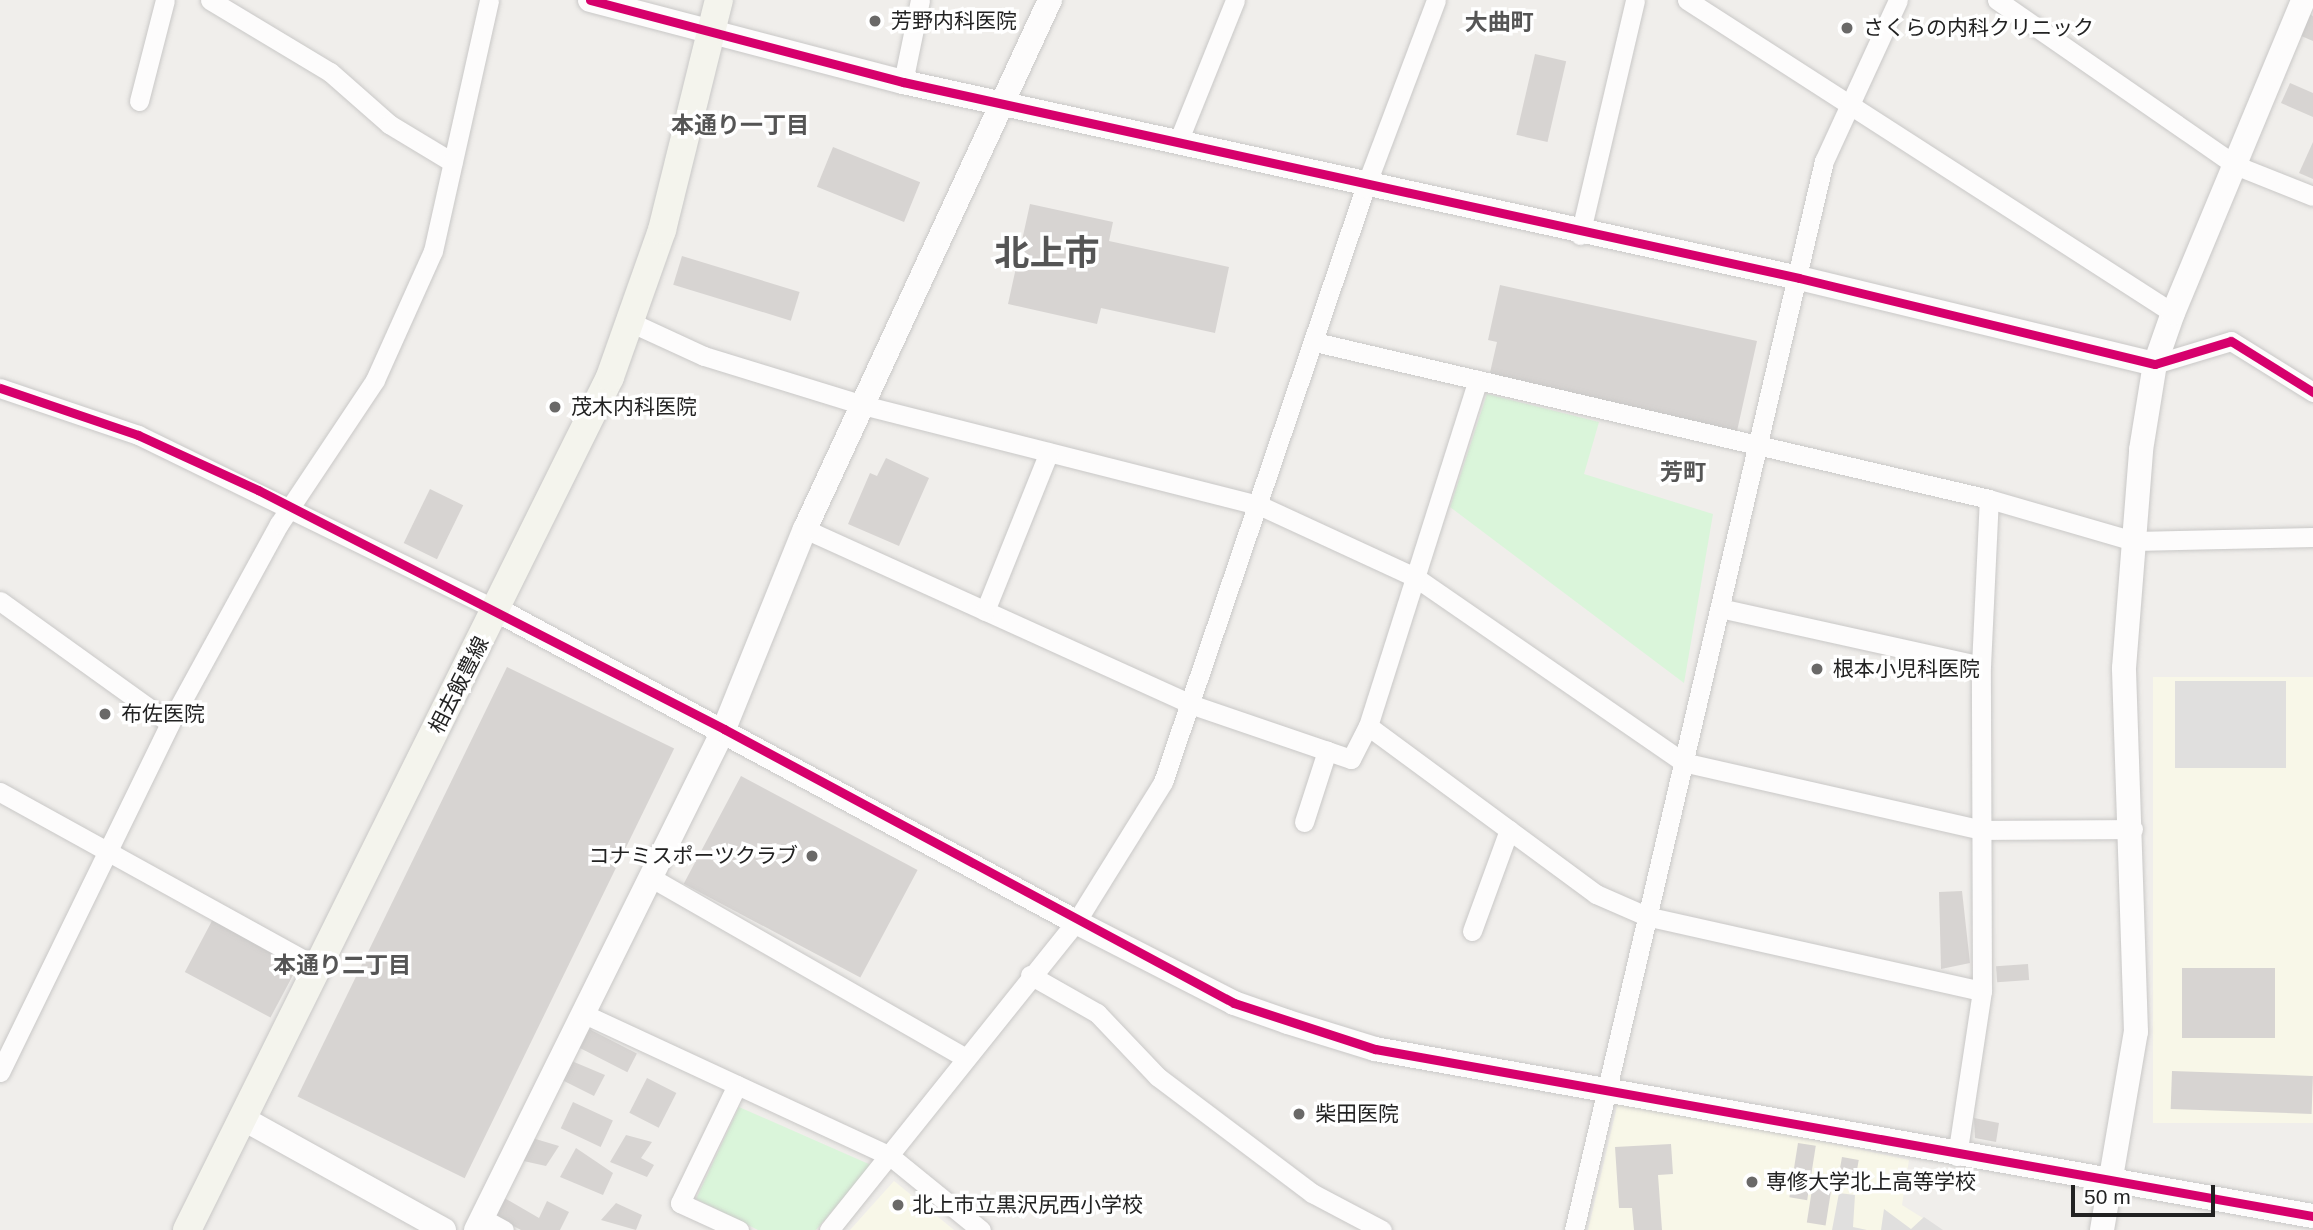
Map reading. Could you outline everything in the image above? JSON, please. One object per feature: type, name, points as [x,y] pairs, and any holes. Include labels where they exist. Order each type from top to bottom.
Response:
[{"type":"main road","name":"相去飯豊線","points":[[187,1230],[497,610],[610,377],[662,230],[719,0]]},
{"type":"street","points":[[139,101],[165,0]]},
{"type":"street","points":[[210,0],[330,72],[389,124],[452,162]]},
{"type":"street","points":[[0,1072],[110,853],[170,723],[292,508],[375,380],[433,251],[489,0]]},
{"type":"street","points":[[590,0],[710,36],[904,82],[1178,142],[1365,188],[1580,235],[1799,278],[2155,364],[2231,341],[2313,392]]},
{"type":"street","points":[[904,82],[920,0]]},
{"type":"street","points":[[504,1230],[479,1224],[724,729],[805,530],[1050,0]]},
{"type":"street","points":[[1178,142],[1235,0]]},
{"type":"street","points":[[829,1230],[1030,975],[1076,922],[1163,782],[1315,342],[1365,188],[1436,0]]},
{"type":"street","points":[[1580,235],[1635,0]]},
{"type":"street","points":[[1687,0],[1847,107],[2173,313]]},
{"type":"street","points":[[1574,1230],[1646,916],[1761,446],[1824,161],[1898,0]]},
{"type":"street","points":[[1997,0],[2235,165],[2313,196]]},
{"type":"street","points":[[2102,1230],[2108,1181],[2136,1032],[2133,829],[2124,668],[2134,541],[2155,364],[2173,313],[2303,0]]},
{"type":"street","points":[[630,323],[704,356],[863,405],[1259,505],[1415,577],[1683,762],[1982,830],[2133,829]]},
{"type":"street","points":[[1315,342],[1989,499],[2134,541],[2313,537]]},
{"type":"street","points":[[805,530],[1190,704],[1351,759],[1368,726],[1478,380]]},
{"type":"street","points":[[0,388],[138,435],[292,508],[497,610],[724,729],[1076,922],[1234,1003],[1288,1023],[1375,1049],[1606,1088],[1956,1156],[2313,1216]]},
{"type":"street","points":[[985,611],[1049,452]]},
{"type":"street","points":[[1956,1156],[1982,991],[1982,666],[1989,499]]},
{"type":"street","points":[[0,601],[170,723]]},
{"type":"street","points":[[1720,608],[1982,666]]},
{"type":"street","points":[[1368,726],[1596,894],[1646,916],[1982,991]]},
{"type":"street","points":[[1304,821],[1327,751]]},
{"type":"street","points":[[0,792],[317,967]]},
{"type":"street","points":[[1472,931],[1509,830]]},
{"type":"street","points":[[650,877],[966,1058]]},
{"type":"street","points":[[1030,975],[1097,1013],[1158,1077],[1312,1193],[1382,1230]]},
{"type":"street","points":[[582,1013],[890,1156],[981,1230]]},
{"type":"street","points":[[737,1085],[680,1203],[739,1230]]},
{"type":"street","points":[[242,1118],[444,1230]]},
{"type":"shaded area","points":[[2153,677],[2313,677],[2313,1123],[2153,1123]]},
{"type":"shaded area","points":[[2175,681],[2286,681],[2286,768],[2175,768]]},
{"type":"shaded area","name":"専修大学北上高等学校","points":[[1619,1098],[1909,1160],[1902,1205],[1942,1230],[1588,1230]]},
{"type":"shaded area","name":"北上市立黒沢尻西小学校","points":[[894,1181],[954,1230],[850,1230]]},
{"type":"shaded area","points":[[1839,1193],[1855,1195],[1853,1227],[1867,1230],[1832,1230]]},
{"type":"shaded area","points":[[1884,1209],[1911,1229],[1924,1217],[1943,1230],[1881,1230]]},
{"type":"green space","points":[[1487,394],[1599,422],[1584,474],[1713,514],[1684,683],[1450,507]]},
{"type":"green space","points":[[739,1107],[871,1165],[816,1230],[758,1230],[696,1199]]},
{"type":"building","points":[[2309,14],[2313,16],[2313,41],[2299,35]]},
{"type":"building","points":[[1535,54],[1566,61],[1548,142],[1516,135]]},
{"type":"building","points":[[2290,83],[2313,93],[2313,117],[2281,103]]},
{"type":"building","points":[[2313,142],[2313,179],[2299,173]]},
{"type":"building","points":[[833,147],[920,182],[904,222],[817,187]]},
{"type":"building","points":[[1030,204],[1113,222],[1109,241],[1229,267],[1215,333],[1101,308],[1097,324],[1008,304]]},
{"type":"building","points":[[682,256],[800,292],[791,321],[673,285]]},
{"type":"building","points":[[1500,285],[1757,341],[1737,431],[1489,377],[1497,342],[1488,340]]},
{"type":"building","points":[[886,458],[929,478],[899,546],[848,524],[870,473],[877,476]]},
{"type":"building","points":[[430,489],[463,505],[437,559],[404,543]]},
{"type":"building","points":[[507,667],[674,749],[465,1178],[297,1097]]},
{"type":"building","points":[[741,776],[918,870],[860,978],[684,884]]},
{"type":"building","points":[[1962,891],[1970,963],[1941,969],[1939,892]]},
{"type":"building","points":[[213,919],[299,965],[270,1018],[185,972]]},
{"type":"building","points":[[2028,964],[2029,980],[1997,982],[1996,966]]},
{"type":"building","points":[[2182,968],[2275,968],[2275,1038],[2182,1038]]},
{"type":"building","points":[[587,1028],[637,1053],[627,1072],[577,1047]]},
{"type":"building","points":[[567,1059],[605,1075],[594,1096],[556,1077]]},
{"type":"building","points":[[2172,1071],[2313,1076],[2312,1114],[2171,1109]]},
{"type":"building","points":[[647,1078],[676,1093],[659,1128],[629,1113]]},
{"type":"building","points":[[573,1102],[613,1121],[601,1147],[561,1128]]},
{"type":"building","points":[[1974,1118],[1999,1123],[1996,1142],[1975,1138]]},
{"type":"building","points":[[626,1135],[652,1142],[641,1158],[654,1165],[647,1177],[610,1162]]},
{"type":"building","points":[[529,1137],[559,1146],[546,1166],[519,1160]]},
{"type":"building","points":[[1798,1143],[1816,1146],[1807,1200],[1789,1197]]},
{"type":"building","points":[[1671,1144],[1673,1174],[1658,1175],[1662,1230],[1634,1230],[1632,1208],[1619,1208],[1615,1147]]},
{"type":"building","points":[[576,1148],[613,1173],[603,1195],[560,1177]]},
{"type":"building","points":[[1842,1157],[1859,1160],[1854,1187],[1837,1184]]},
{"type":"building","points":[[1814,1177],[1833,1180],[1826,1225],[1807,1222]]},
{"type":"building","points":[[501,1196],[539,1218],[547,1201],[569,1212],[560,1230],[521,1230],[496,1217]]},
{"type":"building","points":[[616,1203],[642,1215],[636,1230],[601,1220]]},
{"type":"cycle path","points":[[590,0],[903,82],[1799,278],[2155,364],[2231,341],[2313,392]]},
{"type":"cycle path","points":[[0,388],[138,435],[258,490],[724,729],[1234,1003],[1375,1049],[2313,1216]]},
{"type":"place","name":"芳野内科医院","points":[[875,21]]},
{"type":"place","name":"さくらの内科クリニック","points":[[1847,28]]},
{"type":"place","name":"茂木内科医院","points":[[555,407]]},
{"type":"place","name":"根本小児科医院","points":[[1817,669]]},
{"type":"place","name":"布佐医院","points":[[105,714]]},
{"type":"place","name":"コナミスポーツクラブ","points":[[812,856]]},
{"type":"place","name":"柴田医院","points":[[1299,1114]]},
{"type":"place","name":"専修大学北上高等学校","points":[[1752,1182]]},
{"type":"place","name":"北上市立黒沢尻西小学校","points":[[898,1205]]},
{"type":"district","name":"大曲町","points":[[1499,22]]},
{"type":"district","name":"本通り一丁目","points":[[740,125]]},
{"type":"district","name":"北上市","points":[[1047,253]]},
{"type":"district","name":"芳町","points":[[1683,472]]},
{"type":"district","name":"本通り二丁目","points":[[342,965]]}]
